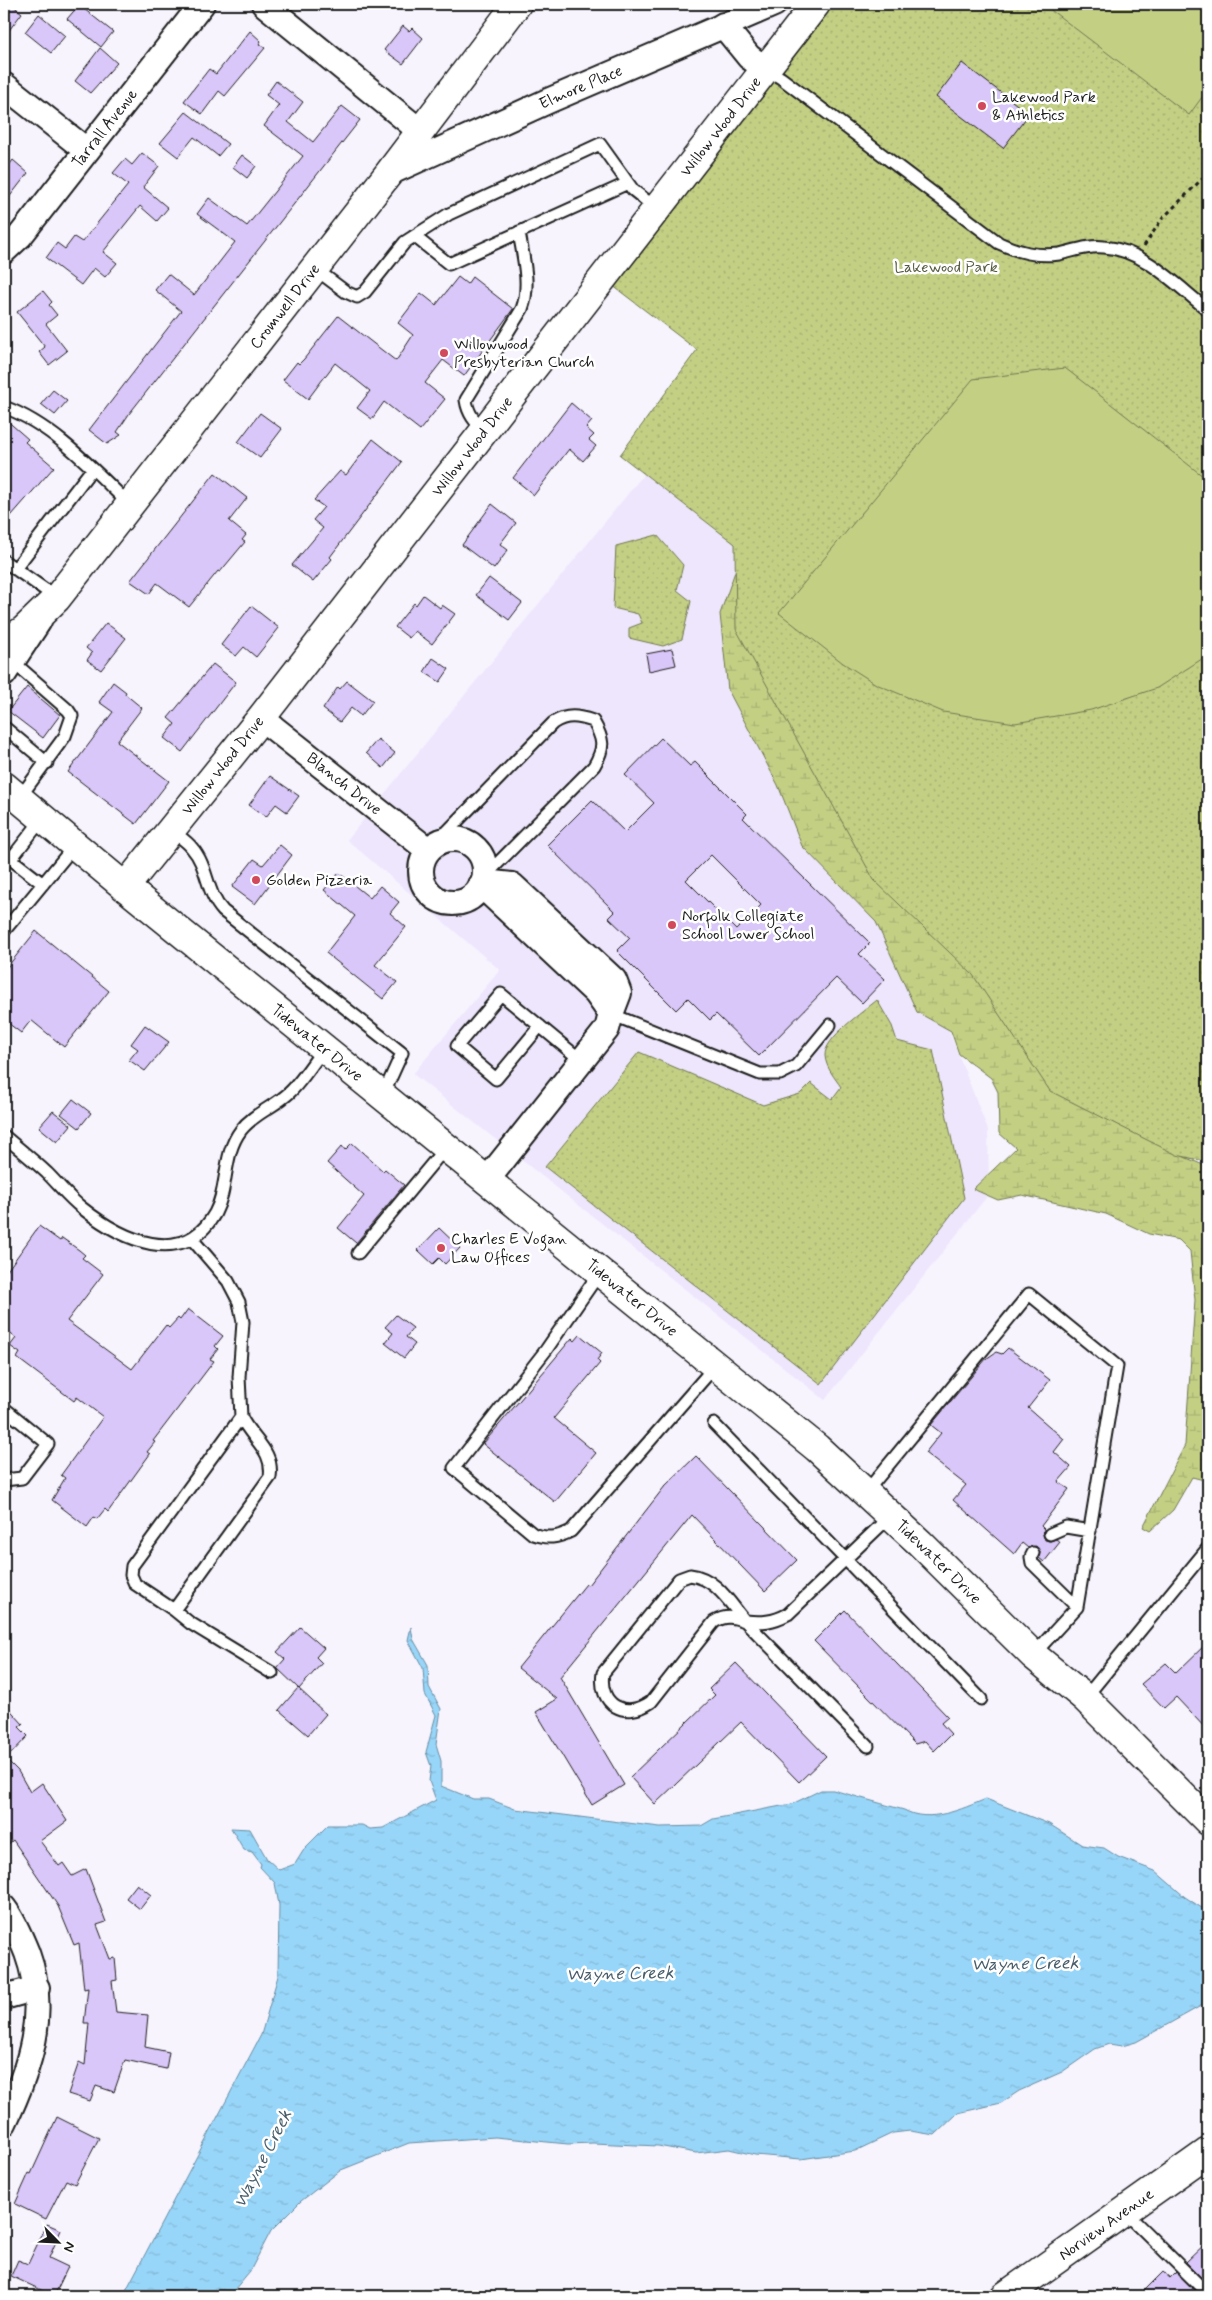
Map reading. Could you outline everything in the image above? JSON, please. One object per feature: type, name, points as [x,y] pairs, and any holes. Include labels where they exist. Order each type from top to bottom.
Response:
[{"type":"main road","name":"Cromwell Drive","points":[[7,659],[24,630],[53,603],[389,173],[517,4]]},
{"type":"main road","name":"Willow Wood Drive","points":[[125,887],[261,718],[816,4]]},
{"type":"main road","name":"Tidewater Drive","points":[[12,792],[125,887],[817,1448],[892,1516],[1033,1655],[1085,1698],[1208,1821]]},
{"type":"main road","name":"Norview Avenue","points":[[1005,2296],[1208,2152]]},
{"type":"street","name":"Tarrall Avenue","points":[[4,251],[20,236],[202,4]]},
{"type":"street","points":[[264,4],[420,131]]},
{"type":"street","name":"Elmore Place","points":[[389,173],[774,4]]},
{"type":"street","points":[[723,25],[749,57],[766,69]]},
{"type":"street","points":[[4,85],[86,150]]},
{"type":"street","name":"Blanch Drive","points":[[261,718],[432,846]]},
{"type":"street","points":[[452,839],[468,842],[482,858],[483,881],[472,896],[463,901],[444,902],[434,898],[427,890],[422,881],[420,870],[432,846],[452,839]]},
{"type":"street","points":[[483,881],[596,993],[611,1014],[607,1029],[487,1180]]},
{"type":"street","points":[[4,1908],[21,1939],[32,1966],[37,1988],[37,2027],[31,2058],[19,2091],[4,2123]]},
{"type":"street","points":[[4,1997],[37,1988]]},
{"type":"lane","points":[[766,69],[781,78],[999,244],[1020,252],[1037,255],[1059,254],[1080,248],[1104,247],[1124,251],[1138,258],[1208,310]]},
{"type":"lane","points":[[314,268],[346,292],[357,297],[365,292],[405,242],[414,236],[450,214],[600,144],[633,190],[657,209]]},
{"type":"lane","points":[[414,236],[449,264],[628,183]]},
{"type":"lane","points":[[485,431],[475,421],[467,408],[466,400],[522,309],[526,299],[526,278],[519,232]]},
{"type":"lane","points":[[4,407],[30,419],[92,469],[130,505]]},
{"type":"lane","points":[[15,569],[92,469]]},
{"type":"lane","points":[[4,561],[53,603]]},
{"type":"lane","points":[[7,659],[68,710],[72,716],[65,736],[47,763],[12,792]]},
{"type":"lane","points":[[432,846],[553,723],[560,718],[576,716],[593,721],[602,736],[602,753],[594,766],[483,881]]},
{"type":"lane","points":[[4,727],[47,763]]},
{"type":"lane","points":[[43,818],[11,859],[43,884]]},
{"type":"lane","points":[[171,830],[192,848],[203,867],[210,892],[223,911],[402,1053],[383,1096]]},
{"type":"lane","points":[[4,931],[74,845]]},
{"type":"lane","points":[[540,1026],[496,1079],[457,1046],[501,994],[540,1026],[582,1061]]},
{"type":"lane","points":[[611,1014],[760,1074],[780,1074],[796,1066],[830,1025]]},
{"type":"lane","points":[[4,1136],[83,1209],[119,1232],[150,1245],[168,1247],[192,1238],[207,1225],[216,1212],[223,1194],[231,1150],[240,1131],[257,1115],[289,1093],[324,1048]]},
{"type":"lane","points":[[358,1252],[446,1147]]},
{"type":"lane","points":[[174,1610],[270,1477],[272,1466],[269,1455],[248,1432],[241,1418],[239,1377],[243,1322],[239,1302],[228,1281],[192,1238]]},
{"type":"lane","points":[[600,1272],[546,1350],[454,1468],[533,1534],[545,1538],[558,1538],[571,1531],[716,1366]]},
{"type":"lane","points":[[866,1492],[1030,1294],[1117,1366],[1077,1606],[1033,1655]]},
{"type":"lane","points":[[4,1408],[48,1444],[22,1478],[4,1480]]},
{"type":"lane","points":[[241,1418],[132,1566],[131,1575],[135,1584],[190,1623],[272,1673]]},
{"type":"lane","points":[[714,1424],[982,1699]]},
{"type":"lane","points":[[868,1746],[745,1621],[709,1580],[701,1576],[679,1579],[607,1668],[602,1684],[606,1697],[616,1707],[627,1710],[641,1709],[651,1702],[714,1622],[721,1618],[732,1616],[745,1621],[760,1623],[775,1621],[788,1614],[892,1516]]},
{"type":"lane","points":[[1050,1534],[1066,1527],[1090,1531]]},
{"type":"lane","points":[[1085,1698],[1208,1548]]},
{"type":"lane","points":[[1033,1553],[1030,1556],[1032,1563],[1077,1606]]},
{"type":"lane","points":[[1124,2211],[1208,2294]]},
{"type":"path","points":[[1138,258],[1162,219],[1208,173]]},
{"type":"shaded area","name":"Norfolk Collegiate School Lower School","points":[[644,474],[735,544],[736,629],[943,1016],[988,1130],[989,1194],[825,1400],[413,1074],[500,970],[347,840]]},
{"type":"green space","name":"Lakewood Park","points":[[816,4],[1208,4],[1208,1162],[1177,1155],[1050,1091],[973,975],[874,880],[736,629],[735,544],[620,455],[697,350],[604,279]]},
{"type":"green space","points":[[1043,4],[1208,4],[1208,89],[1189,115]]},
{"type":"green space","points":[[1065,368],[1208,480],[1208,655],[1157,688],[1091,710],[1015,723],[943,712],[876,684],[843,663],[779,613],[973,379]]},
{"type":"green space","points":[[657,535],[683,565],[677,590],[691,601],[682,639],[663,646],[629,638],[629,628],[642,623],[638,614],[613,608],[616,546]]},
{"type":"green space","points":[[737,566],[1208,1162],[1182,1156],[1208,1167],[1208,1481],[1192,1477],[1173,1510],[1150,1531],[1143,1527],[1185,1445],[1195,1300],[1190,1251],[1179,1240],[1149,1234],[1106,1214],[1022,1195],[998,1200],[973,1189],[1016,1148],[999,1133],[998,1092],[991,1078],[959,1054],[951,1031],[917,1012],[876,922],[802,846],[778,785],[728,690],[720,614]]},
{"type":"green space","points":[[877,1000],[892,1026],[897,1041],[933,1050],[964,1198],[821,1384],[545,1167],[639,1052],[763,1105],[800,1094],[811,1083],[832,1099],[841,1087],[827,1065],[826,1049],[845,1026]]},
{"type":"water","name":"Wayne Creek","points":[[411,1627],[413,1639],[428,1665],[429,1687],[441,1709],[436,1744],[441,1761],[441,1786],[473,1799],[489,1799],[515,1809],[660,1827],[701,1826],[713,1819],[792,1804],[821,1790],[833,1790],[924,1816],[956,1811],[986,1799],[1049,1824],[1082,1845],[1104,1848],[1118,1857],[1155,1871],[1185,1897],[1208,1912],[1208,2002],[1136,2042],[1122,2046],[1109,2044],[1095,2049],[1062,2072],[1019,2091],[1001,2103],[958,2113],[935,2135],[910,2131],[893,2133],[855,2151],[801,2159],[755,2155],[729,2149],[696,2153],[658,2146],[593,2143],[568,2144],[495,2137],[409,2143],[341,2170],[301,2201],[271,2231],[250,2271],[229,2296],[123,2296],[261,2035],[278,1976],[279,1905],[275,1883],[260,1867],[261,1864],[252,1852],[244,1850],[231,1828],[250,1829],[267,1859],[279,1870],[295,1864],[305,1848],[328,1825],[362,1825],[370,1829],[383,1828],[436,1800],[429,1781],[431,1766],[426,1752],[436,1715],[425,1694],[423,1668],[408,1640]]},
{"type":"building","points":[[4,4],[11,4],[22,13],[4,37]]},
{"type":"building","points":[[79,5],[113,32],[101,47],[67,19]]},
{"type":"building","points":[[39,14],[65,36],[51,53],[25,32]]},
{"type":"building","points":[[403,26],[409,31],[412,28],[423,38],[403,64],[384,50]]},
{"type":"building","points":[[250,31],[261,41],[259,44],[265,48],[225,96],[219,91],[202,114],[184,101],[209,69],[216,74]]},
{"type":"building","points":[[100,48],[117,63],[90,93],[75,81]]},
{"type":"building","name":"Lakewood Park & Athletics","points":[[962,63],[1029,114],[1003,148],[936,97]]},
{"type":"building","points":[[276,81],[303,102],[288,122],[313,142],[342,106],[360,120],[129,414],[117,432],[121,435],[107,444],[89,430],[181,311],[155,290],[168,274],[194,295],[235,242],[197,214],[209,198],[247,226],[303,156],[264,126],[279,105],[266,95]]},
{"type":"building","points":[[186,112],[228,144],[218,156],[194,137],[178,157],[160,143]]},
{"type":"building","points":[[142,153],[159,166],[143,187],[168,208],[157,221],[140,206],[103,252],[117,263],[105,277],[94,268],[81,285],[46,258],[57,243],[65,249],[74,237],[82,242],[128,185],[113,173],[125,159],[132,165]]},
{"type":"building","points":[[242,155],[256,166],[247,178],[233,167]]},
{"type":"building","points":[[13,160],[28,173],[4,204],[4,172]]},
{"type":"building","name":"Willowwood Presbyterian Church","points":[[458,277],[467,284],[472,277],[513,309],[464,376],[443,360],[425,383],[445,399],[420,430],[384,402],[372,419],[357,408],[370,391],[335,363],[308,399],[283,380],[297,362],[299,364],[304,359],[338,316],[396,361],[413,335],[398,323],[421,293],[436,305]]},
{"type":"building","points":[[43,291],[52,302],[49,305],[57,315],[46,324],[67,351],[49,365],[39,352],[45,347],[17,312]]},
{"type":"building","points":[[53,390],[67,401],[55,415],[41,404]]},
{"type":"building","points":[[571,403],[592,421],[586,428],[594,435],[589,440],[596,446],[583,461],[569,449],[534,495],[513,478]]},
{"type":"building","points":[[260,413],[282,429],[260,458],[238,442]]},
{"type":"building","points":[[4,418],[28,439],[25,442],[54,467],[4,524]]},
{"type":"building","points":[[373,439],[402,462],[330,557],[332,559],[313,582],[292,565],[323,528],[313,520],[324,507],[314,500],[340,471],[346,475]]},
{"type":"building","points":[[215,473],[247,498],[229,521],[246,535],[242,540],[245,542],[220,572],[218,571],[189,607],[157,583],[149,594],[130,581]]},
{"type":"building","points":[[492,504],[516,523],[500,544],[508,550],[494,569],[462,545]]},
{"type":"building","points":[[489,578],[522,603],[509,620],[476,595]]},
{"type":"building","points":[[423,595],[440,608],[442,605],[455,614],[432,644],[415,631],[409,638],[395,627],[414,603],[416,605]]},
{"type":"building","points":[[251,606],[279,628],[256,657],[244,647],[236,656],[221,645]]},
{"type":"building","points":[[106,623],[126,638],[101,670],[87,660],[92,653],[86,648]]},
{"type":"building","points":[[672,649],[676,665],[649,671],[646,654]]},
{"type":"building","points":[[433,658],[449,669],[440,682],[424,672]]},
{"type":"building","points":[[213,664],[236,682],[182,752],[164,738],[175,724],[168,718]]},
{"type":"building","points":[[347,681],[373,701],[361,716],[351,708],[340,722],[323,709],[338,687],[340,689]]},
{"type":"building","points":[[113,682],[142,708],[117,741],[169,781],[136,824],[68,772],[113,712],[99,702]]},
{"type":"building","points":[[27,687],[60,715],[43,738],[8,711]]},
{"type":"building","points":[[661,738],[690,766],[695,762],[747,814],[743,818],[870,943],[859,954],[885,979],[862,1003],[836,978],[759,1056],[716,1014],[710,1020],[688,998],[676,1010],[617,951],[630,938],[609,918],[615,912],[547,845],[592,800],[625,832],[654,803],[625,775]],"holes":[[[711,855],[761,905],[736,930],[686,880]]]},
{"type":"building","points":[[378,739],[395,753],[383,768],[366,753]]},
{"type":"building","points":[[270,776],[299,796],[287,812],[276,804],[266,817],[249,805]]},
{"type":"building","points":[[280,845],[292,855],[255,904],[232,887],[254,859],[263,865]]},
{"type":"building","points":[[339,873],[370,898],[380,886],[399,902],[390,913],[406,927],[375,965],[397,982],[383,999],[326,953],[355,916],[324,890]]},
{"type":"building","points":[[36,931],[109,991],[64,1047],[31,1020],[21,1033],[4,1020],[4,971]]},
{"type":"building","points":[[145,1025],[169,1042],[145,1071],[129,1060],[138,1049],[131,1044]]},
{"type":"building","points":[[73,1099],[91,1113],[79,1128],[61,1114]]},
{"type":"building","points":[[53,1111],[71,1125],[57,1142],[39,1127]]},
{"type":"building","points":[[352,1143],[383,1171],[385,1169],[404,1185],[356,1243],[338,1228],[364,1196],[327,1163],[342,1146],[345,1150]]},
{"type":"building","points":[[39,1226],[60,1241],[62,1238],[79,1250],[85,1255],[82,1258],[103,1274],[67,1321],[132,1369],[166,1325],[169,1328],[178,1318],[180,1320],[188,1309],[223,1336],[215,1346],[218,1349],[210,1359],[214,1361],[153,1441],[155,1442],[147,1452],[150,1454],[108,1512],[105,1509],[97,1519],[94,1517],[87,1527],[52,1500],[65,1478],[61,1475],[103,1417],[77,1397],[74,1401],[17,1358],[20,1353],[10,1346],[16,1338],[4,1329],[4,1275]]},
{"type":"building","points":[[439,1228],[460,1248],[445,1264],[439,1258],[433,1264],[418,1250]]},
{"type":"building","points":[[396,1315],[413,1328],[406,1337],[415,1344],[404,1358],[385,1343],[393,1333],[385,1327]]},
{"type":"building","points":[[580,1335],[602,1353],[597,1360],[600,1363],[554,1418],[596,1453],[555,1502],[483,1444],[572,1338],[575,1341]]},
{"type":"building","points":[[1008,1348],[1050,1380],[1028,1408],[1064,1439],[1054,1452],[1071,1467],[1058,1482],[1069,1489],[1041,1526],[1044,1529],[1045,1540],[1056,1539],[1060,1542],[1044,1562],[1039,1558],[1040,1552],[1036,1546],[1028,1548],[1022,1543],[1014,1554],[953,1500],[966,1485],[925,1453],[941,1433],[931,1425],[986,1359],[996,1352],[1002,1354]]},
{"type":"building","points":[[696,1456],[797,1560],[765,1591],[692,1515],[560,1677],[624,1785],[592,1805],[536,1712],[557,1699],[518,1668],[586,1584],[588,1585],[665,1486]]},
{"type":"building","points":[[845,1610],[948,1717],[941,1723],[951,1734],[934,1751],[925,1741],[915,1744],[814,1641]]},
{"type":"building","points":[[300,1627],[324,1648],[316,1657],[322,1663],[299,1689],[277,1668],[285,1659],[277,1652]]},
{"type":"building","points":[[1208,1642],[1208,1731],[1176,1697],[1164,1708],[1141,1684],[1166,1663],[1176,1673]]},
{"type":"building","points":[[736,1663],[826,1756],[799,1782],[741,1722],[655,1804],[630,1777],[715,1695],[709,1689]]},
{"type":"building","points":[[298,1688],[326,1714],[308,1735],[279,1710]]},
{"type":"building","points":[[4,1703],[23,1724],[19,1727],[28,1736],[6,1759],[18,1771],[30,1792],[42,1783],[67,1821],[40,1841],[59,1866],[63,1863],[72,1876],[86,1869],[106,1922],[97,1925],[110,1959],[115,1958],[117,1980],[112,1981],[116,2012],[148,2015],[145,2047],[169,2052],[166,2069],[125,2060],[114,2092],[96,2086],[90,2101],[68,2094],[79,2062],[85,2065],[89,2023],[84,2023],[88,1988],[84,1989],[79,1943],[74,1945],[58,1906],[13,1840],[4,1848]]},
{"type":"building","points":[[137,1884],[151,1895],[140,1909],[126,1898]]},
{"type":"building","points":[[57,2117],[99,2138],[75,2184],[66,2180],[46,2219],[15,2204]]},
{"type":"building","points":[[47,2224],[61,2230],[49,2258],[68,2267],[54,2296],[11,2276],[18,2260],[28,2264]]},
{"type":"building","points":[[1208,2241],[1208,2284],[1186,2262]]},
{"type":"building","points":[[1163,2272],[1170,2278],[1176,2272],[1200,2296],[1139,2296]]},
{"type":"place","name":"Lakewood Park & Athletics","points":[[982,106]]},
{"type":"place","name":"Willowwood Presbyterian Church","points":[[444,353]]},
{"type":"place","name":"Golden Pizzeria","points":[[256,880]]},
{"type":"place","name":"Norfolk Collegiate School Lower School","points":[[672,925]]},
{"type":"place","name":"Charles E Vogan Law Offices","points":[[441,1248]]}]
